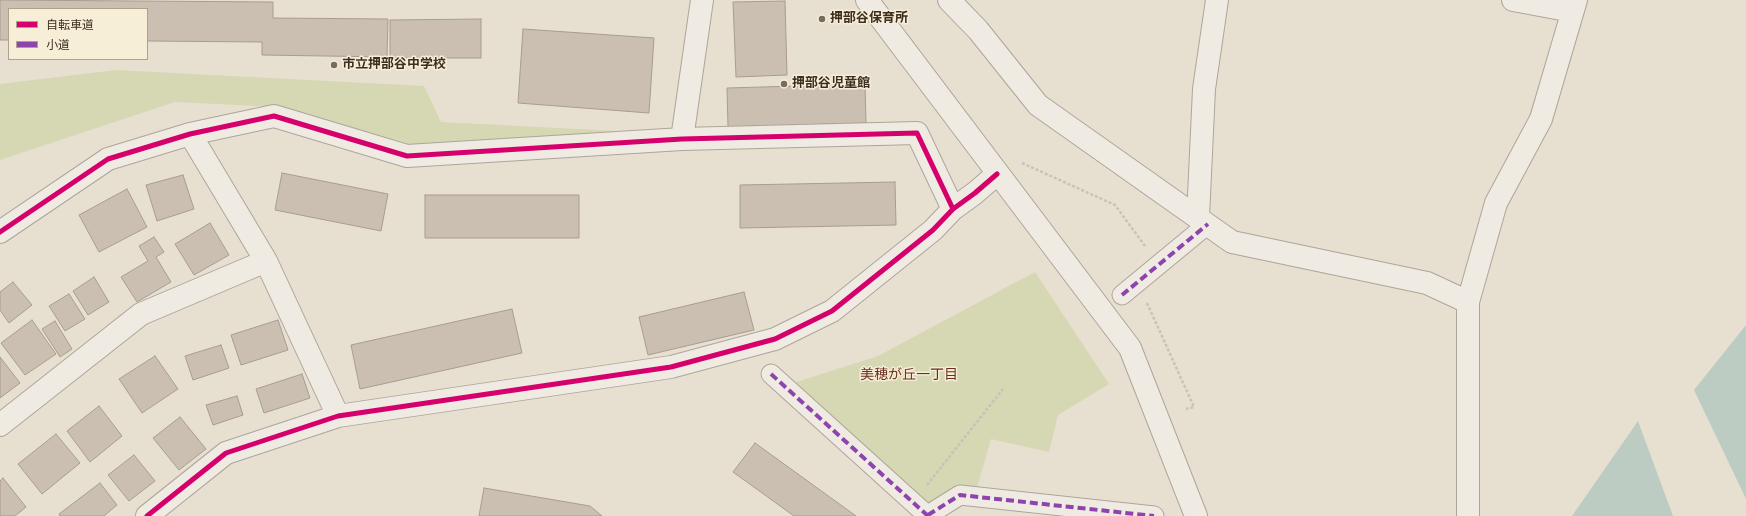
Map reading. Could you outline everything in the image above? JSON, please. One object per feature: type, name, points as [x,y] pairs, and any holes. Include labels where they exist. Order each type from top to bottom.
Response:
[{"type":"street","points":[[682,140],[702,0]]},
{"type":"street","points":[[868,0],[997,174],[1130,348],[1196,516]]},
{"type":"street","points":[[949,0],[978,30],[1038,105],[1232,242],[1427,283],[1468,302]]},
{"type":"street","points":[[1122,295],[1159,264],[1203,221],[1204,89],[1217,0]]},
{"type":"street","points":[[1468,516],[1468,302],[1496,203],[1541,119],[1574,6],[1513,0]]},
{"type":"street","points":[[0,232],[108,159],[190,134],[274,116],[407,156],[682,140],[917,133],[953,209]]},
{"type":"street","points":[[190,134],[266,261],[338,416]]},
{"type":"street","points":[[147,516],[226,453],[338,416],[671,367],[775,339],[832,311],[933,230],[953,209],[997,174]]},
{"type":"street","points":[[0,425],[141,314],[266,261]]},
{"type":"street","points":[[771,374],[928,516],[960,495],[1154,516]]},
{"type":"path","points":[[1018,161],[1115,205],[1159,264]]},
{"type":"path","points":[[1138,282],[1194,407],[1186,410]]},
{"type":"path","points":[[913,502],[1003,389]]},
{"type":"green space","points":[[116,70],[424,86],[441,122],[617,131],[418,146],[278,107],[175,102],[0,160],[0,84]]},
{"type":"green space","points":[[1035,272],[1109,384],[1058,415],[1049,452],[991,439],[977,488],[941,516],[790,384],[878,356]]},
{"type":"shaded area","points":[[1746,325],[1746,499],[1694,390]]},
{"type":"shaded area","points":[[1638,421],[1673,516],[1572,516]]},
{"type":"building","points":[[0,0],[273,2],[273,18],[388,19],[387,57],[262,55],[262,42],[148,41],[148,8],[8,8],[8,40],[0,40]]},
{"type":"building","points":[[785,1],[787,75],[736,77],[733,2]]},
{"type":"building","points":[[481,19],[481,58],[390,58],[390,20]]},
{"type":"building","points":[[523,29],[654,38],[649,113],[518,103]]},
{"type":"building","points":[[865,84],[866,123],[728,127],[727,88]]},
{"type":"building","points":[[282,173],[388,194],[381,231],[275,210]]},
{"type":"building","points":[[183,175],[194,209],[157,221],[146,185]]},
{"type":"building","points":[[895,182],[896,225],[740,228],[740,185]]},
{"type":"building","points":[[127,189],[147,227],[99,252],[79,215]]},
{"type":"building","points":[[425,195],[579,195],[579,238],[425,238]]},
{"type":"building","points":[[210,223],[229,255],[194,275],[175,244]]},
{"type":"building","points":[[154,237],[164,252],[156,257],[171,282],[137,302],[121,277],[148,261],[139,246]]},
{"type":"building","points":[[94,277],[109,302],[88,315],[73,291]]},
{"type":"building","points":[[13,282],[32,305],[9,323],[0,310],[0,292]]},
{"type":"building","points":[[744,292],[754,330],[648,355],[639,317]]},
{"type":"building","points":[[69,294],[85,319],[65,331],[49,306]]},
{"type":"building","points":[[512,309],[522,353],[360,389],[351,345]]},
{"type":"building","points":[[32,320],[56,354],[25,375],[1,343]]},
{"type":"building","points":[[278,320],[288,350],[241,365],[231,335]]},
{"type":"building","points":[[55,321],[72,349],[60,357],[42,329]]},
{"type":"building","points":[[221,345],[229,368],[193,380],[185,356]]},
{"type":"building","points":[[155,356],[178,389],[142,413],[119,379]]},
{"type":"building","points":[[0,357],[20,383],[0,398]]},
{"type":"building","points":[[302,374],[310,398],[264,413],[256,389]]},
{"type":"building","points":[[237,396],[243,415],[213,425],[206,405]]},
{"type":"building","points":[[99,406],[122,436],[90,462],[67,431]]},
{"type":"building","points":[[180,417],[206,449],[179,470],[153,438]]},
{"type":"building","points":[[56,434],[80,463],[42,494],[18,464]]},
{"type":"building","points":[[755,443],[856,516],[794,516],[733,472]]},
{"type":"building","points":[[134,455],[155,481],[129,501],[108,475]]},
{"type":"building","points":[[3,478],[26,507],[15,516],[0,516],[0,481]]},
{"type":"building","points":[[100,483],[117,505],[104,516],[60,516],[59,514]]},
{"type":"building","points":[[484,488],[590,506],[602,516],[479,516]]},
{"type":"marked path","points":[[1122,295],[1208,224]]},
{"type":"marked path","points":[[771,374],[928,516]]},
{"type":"marked path","points":[[928,515],[960,495],[1154,516]]},
{"type":"cycle path","points":[[0,232],[108,159],[190,134],[274,116],[407,156],[682,139],[917,133],[953,209]]},
{"type":"cycle path","points":[[147,516],[226,453],[338,416],[671,367],[775,339],[832,311],[933,230],[953,209],[997,174]]},
{"type":"place","name":"押部谷保育所","points":[[822,19]]},
{"type":"place","name":"市立押部谷中学校","points":[[334,65]]},
{"type":"place","name":"押部谷児童館","points":[[784,84]]},
{"type":"district","name":"美穂が丘一丁目","points":[[909,375]]}]
